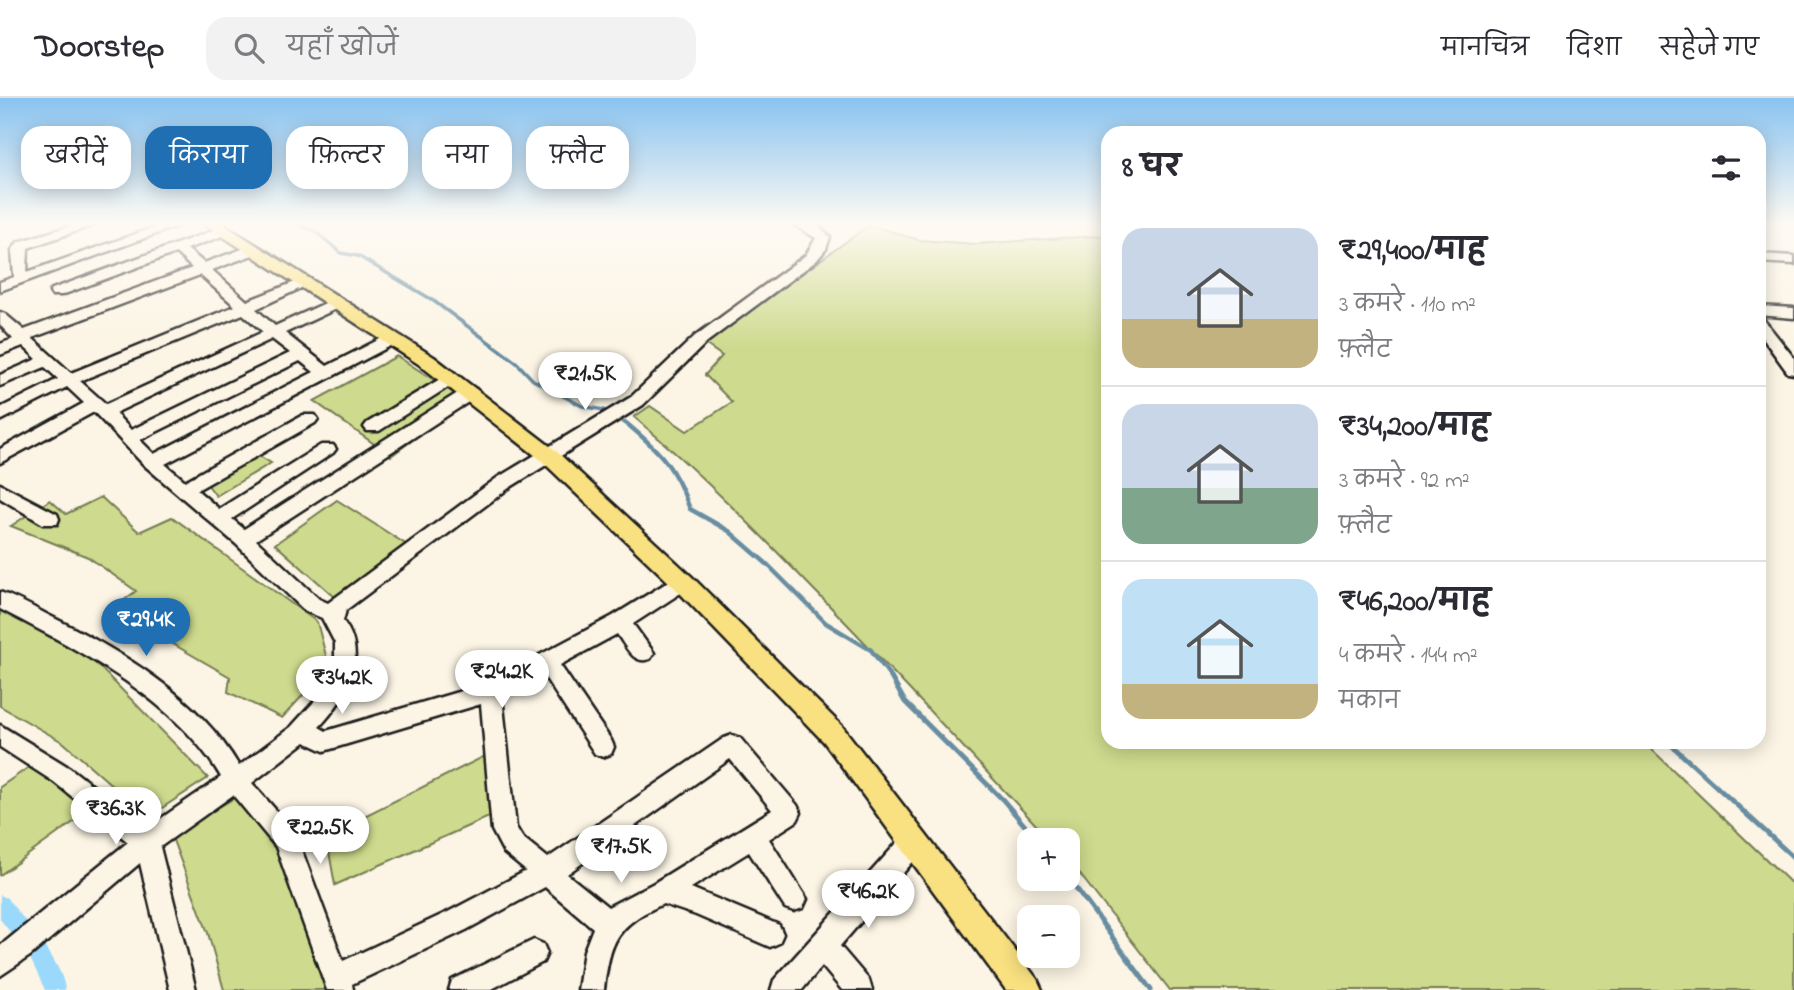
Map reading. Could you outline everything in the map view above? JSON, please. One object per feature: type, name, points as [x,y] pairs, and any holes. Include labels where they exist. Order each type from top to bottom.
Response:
[{"type":"main road","points":[[278,266],[558,450],[683,582],[834,734],[1026,990]]},
{"type":"street","points":[[20,266],[20,275]]},
{"type":"street","points":[[0,284],[46,266]]},
{"type":"street","points":[[0,284],[54,266]]},
{"type":"street","points":[[57,292],[130,266]]},
{"type":"street","points":[[196,266],[327,374]]},
{"type":"street","points":[[0,350],[22,338],[214,266]]},
{"type":"street","points":[[0,963],[147,843],[302,729],[325,703],[343,668],[346,647],[331,620],[332,612],[339,604],[503,483],[623,411],[701,339],[801,266]]},
{"type":"street","points":[[0,415],[68,380],[305,283]]},
{"type":"street","points":[[0,457],[99,408],[337,303]]},
{"type":"street","points":[[1766,311],[1794,313]]},
{"type":"street","points":[[0,317],[99,408],[128,439],[219,517],[312,605],[332,612]]},
{"type":"street","points":[[1766,332],[1794,369]]},
{"type":"street","points":[[153,462],[392,339]]},
{"type":"street","points":[[1766,344],[1776,345]]},
{"type":"street","points":[[128,439],[302,354]]},
{"type":"street","points":[[0,380],[46,361]]},
{"type":"street","points":[[373,427],[450,378]]},
{"type":"street","points":[[243,539],[470,393]]},
{"type":"street","points":[[185,488],[309,419]]},
{"type":"street","points":[[219,517],[327,449]]},
{"type":"street","points":[[0,490],[50,519]]},
{"type":"street","points":[[302,729],[324,741],[491,692],[620,622],[683,582]]},
{"type":"street","points":[[0,600],[79,640],[122,666],[169,703],[218,751],[235,780],[286,840],[338,984],[547,873],[732,745],[789,813],[663,892],[640,901],[607,923],[598,943],[591,990]]},
{"type":"street","points":[[620,622],[643,653]]},
{"type":"street","points":[[546,662],[603,747]]},
{"type":"street","points":[[491,692],[504,830],[513,845],[607,923]]},
{"type":"street","points":[[0,735],[62,775],[147,843],[183,990]]},
{"type":"street","points":[[752,835],[794,899]]},
{"type":"street","points":[[784,990],[914,842]]},
{"type":"street","points":[[663,892],[698,903],[770,934]]},
{"type":"street","points":[[822,946],[859,990]]},
{"type":"street","points":[[463,990],[534,953]]},
{"type":"green space","points":[[813,266],[1101,266],[1101,749],[1651,749],[1794,886],[1794,990],[1170,990],[1080,874],[1080,828],[1039,828],[773,547],[634,417],[650,406],[687,431],[732,402],[705,375],[722,356],[705,344]]},
{"type":"green space","points":[[397,356],[460,397],[413,428],[422,433],[391,456],[314,401]]},
{"type":"green space","points":[[256,454],[271,463],[216,496],[205,481]]},
{"type":"green space","points":[[101,497],[139,532],[172,517],[317,622],[329,667],[282,718],[228,692],[230,677],[128,618],[119,604],[136,591],[88,557],[11,526],[50,500],[66,514]]},
{"type":"green space","points":[[337,500],[407,545],[336,598],[275,544]]},
{"type":"green space","points":[[0,610],[86,653],[208,778],[148,817],[64,743],[0,706]]},
{"type":"green space","points":[[489,754],[491,816],[335,885],[326,835]]},
{"type":"green space","points":[[42,758],[93,808],[0,875],[0,787]]},
{"type":"green space","points":[[238,796],[284,855],[334,990],[224,990],[208,933],[171,835]]},
{"type":"waterway","points":[[374,266],[431,299],[517,363],[533,380],[582,406],[604,410],[628,425]]},
{"type":"waterway","points":[[626,423],[665,461],[690,509],[729,531],[767,564],[826,623],[871,650],[890,676]]},
{"type":"waterway","points":[[889,674],[905,702],[1003,800],[1027,828]]},
{"type":"waterway","points":[[1676,749],[1794,858]]},
{"type":"waterway","points":[[1078,891],[1151,990]]},
{"type":"waterway","points":[[0,904],[37,951],[55,990]]}]
